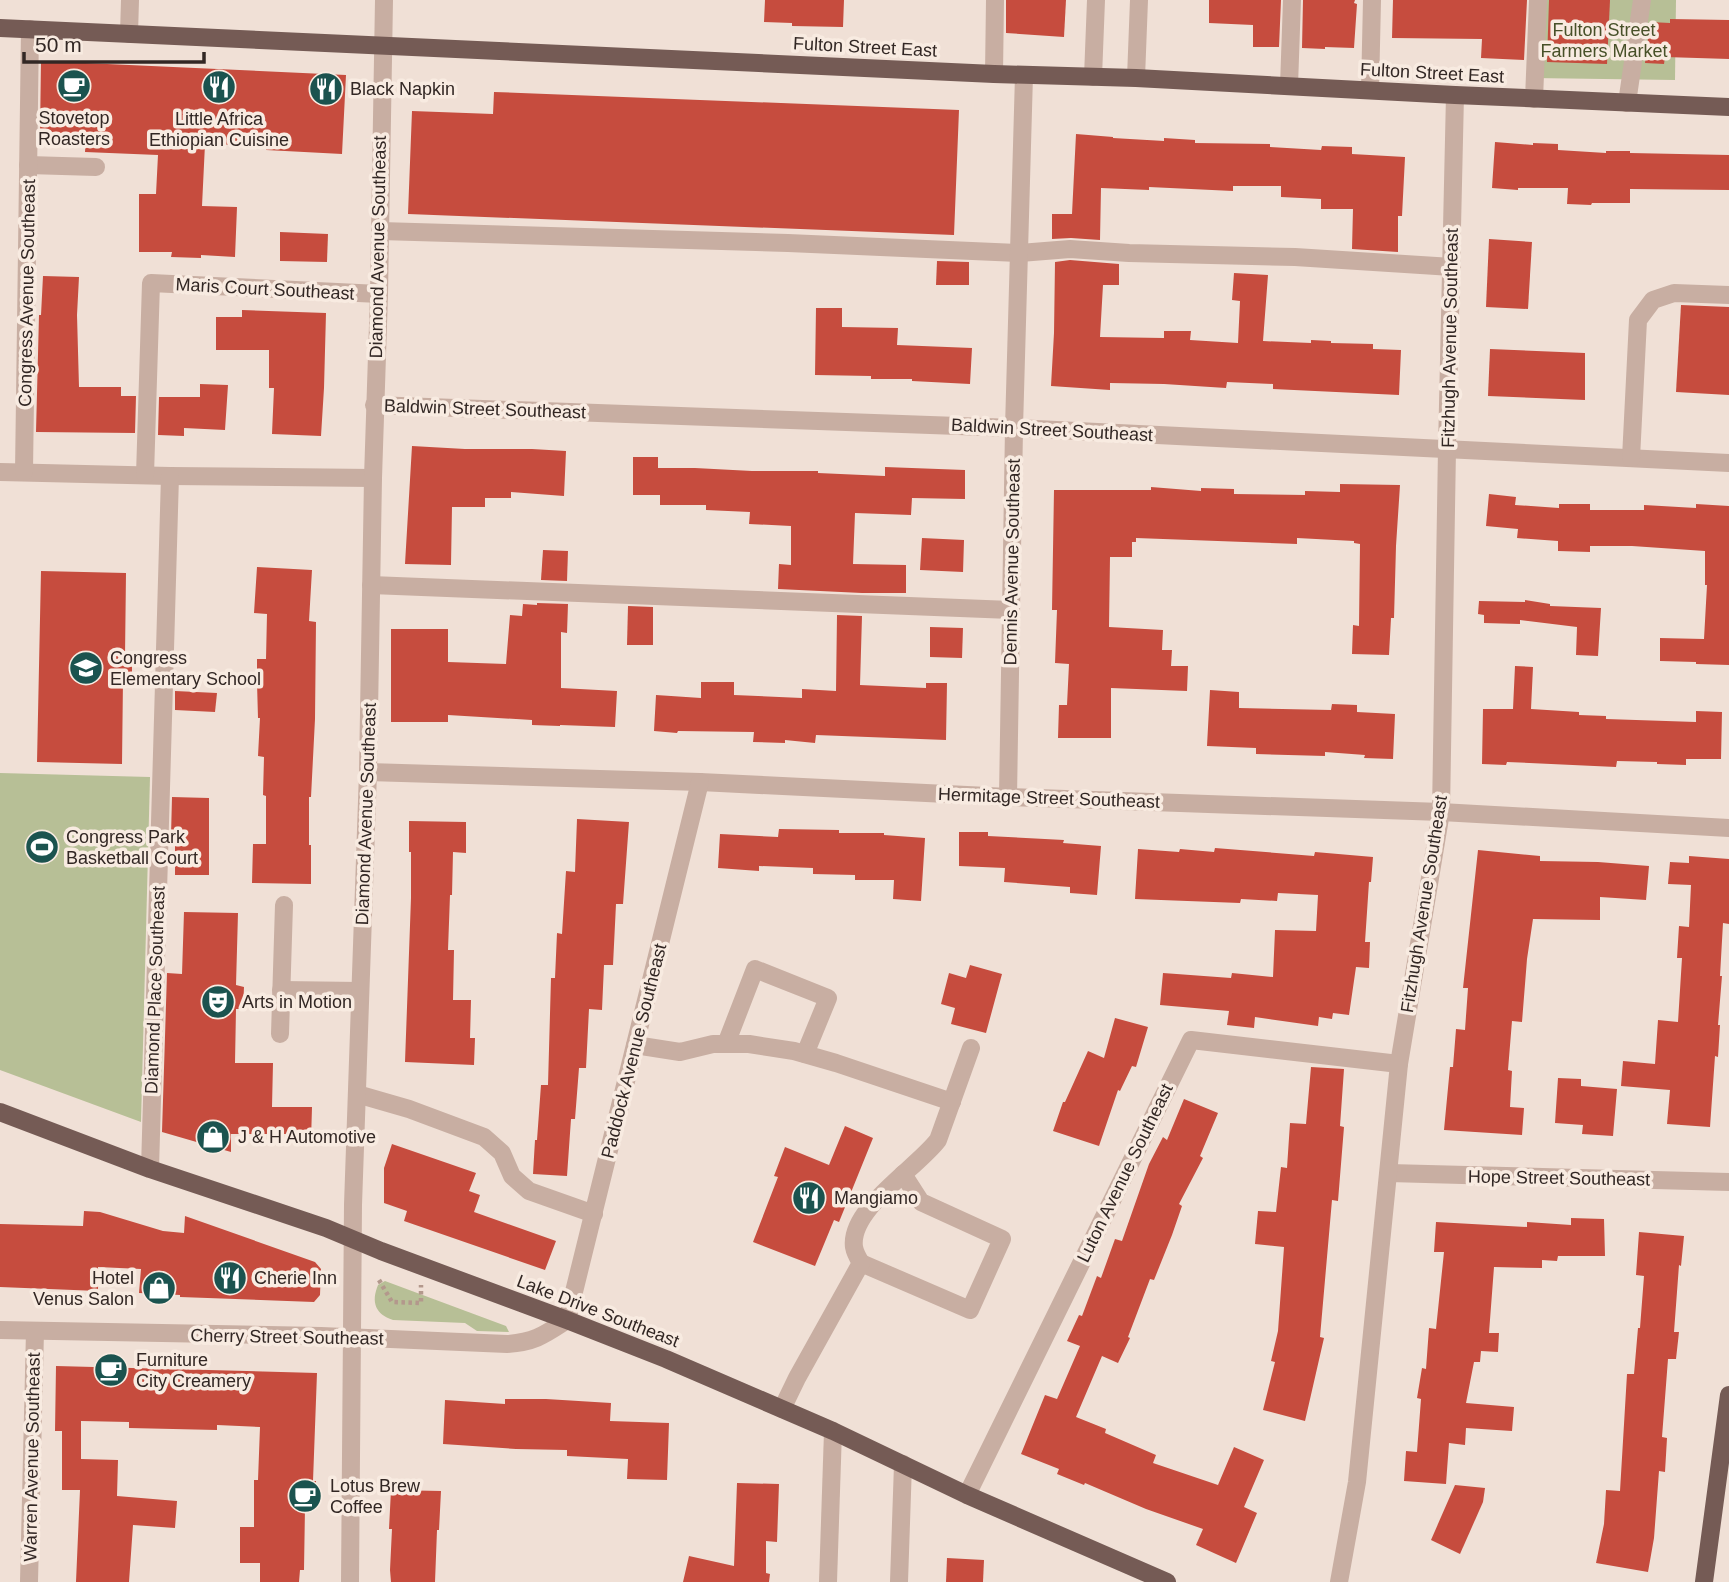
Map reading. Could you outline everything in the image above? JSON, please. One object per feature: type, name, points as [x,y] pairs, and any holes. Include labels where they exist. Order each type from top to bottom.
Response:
[{"type":"main road","name":"Fulton Street East","points":[[0,28],[1729,107]]},
{"type":"main road","name":"Lake Drive Southeast","points":[[0,1112],[150,1169],[326,1228],[666,1359],[833,1431],[1144,1577],[1167,1582]]},
{"type":"main road","points":[[1703,1582],[1729,1395]]},
{"type":"street","points":[[129,34],[130,0]]},
{"type":"street","name":"Diamond Avenue Southeast","points":[[351,1582],[353,1240],[368,772],[384,0]]},
{"type":"street","points":[[994,74],[995,0]]},
{"type":"street","points":[[1093,77],[1096,0]]},
{"type":"street","points":[[1136,78],[1139,0]]},
{"type":"street","points":[[1289,86],[1292,0]]},
{"type":"street","points":[[1370,90],[1372,0]]},
{"type":"street","points":[[1534,99],[1538,0]]},
{"type":"street","points":[[1627,103],[1642,0]]},
{"type":"street","name":"Congress Avenue Southeast","points":[[24,472],[30,29]]},
{"type":"street","name":"Dennis Avenue Southeast","points":[[1008,797],[1014,428],[1024,75]]},
{"type":"street","name":"Fitzhugh Avenue Southeast","points":[[1339,1582],[1357,1482],[1399,1064],[1441,812],[1455,95]]},
{"type":"street","points":[[28,165],[96,167]]},
{"type":"street","points":[[380,231],[774,242],[1020,253],[1070,250],[1295,257],[1452,267]]},
{"type":"street","name":"Maris Court Southeast","points":[[145,475],[151,283],[379,294]]},
{"type":"street","points":[[1631,458],[1638,320],[1653,300],[1674,293],[1729,295]]},
{"type":"street","name":"Baldwin Street Southeast","points":[[374,405],[1014,428],[1729,463]]},
{"type":"street","points":[[0,472],[373,478]]},
{"type":"street","name":"Diamond Place Southeast","points":[[150,1169],[170,476]]},
{"type":"street","points":[[371,585],[1011,610]]},
{"type":"street","name":"Hermitage Street Southeast","points":[[368,772],[701,782],[1008,797],[1441,812],[1729,828]]},
{"type":"street","name":"Paddock Avenue Southeast","points":[[567,1320],[701,782]]},
{"type":"street","points":[[280,1034],[285,905]]},
{"type":"street","points":[[726,1044],[755,969],[828,998],[805,1054]]},
{"type":"street","points":[[281,989],[360,992]]},
{"type":"street","name":"Luton Avenue Southeast","points":[[967,1494],[1191,1040],[1399,1064]]},
{"type":"street","points":[[635,1045],[680,1052],[713,1044],[749,1044],[805,1054],[952,1102]]},
{"type":"street","points":[[903,1174],[921,1202],[1002,1239],[970,1310],[860,1263],[854,1247],[856,1230],[877,1199],[903,1174],[930,1151],[939,1140],[971,1048]]},
{"type":"street","points":[[357,1094],[409,1109],[484,1138],[502,1153],[512,1176],[529,1191],[594,1214]]},
{"type":"street","name":"Hope Street Southeast","points":[[1389,1173],[1729,1182]]},
{"type":"street","points":[[782,1409],[860,1263]]},
{"type":"street","name":"Cherry Street Southeast","points":[[0,1330],[507,1344],[544,1336],[567,1320]]},
{"type":"street","name":"Warren Avenue Southeast","points":[[29,1582],[35,1331]]},
{"type":"street","points":[[828,1582],[833,1431]]},
{"type":"street","points":[[900,1582],[903,1464]]},
{"type":"path","points":[[386,1305],[392,1302],[421,1303],[422,1266]]},
{"type":"path","points":[[379,1280],[392,1302]]},
{"type":"green space","name":"Fulton Street Farmers Market","points":[[1533,0],[1676,0],[1675,80],[1532,78]]},
{"type":"green space","points":[[0,773],[150,777],[141,1122],[0,1070]]},
{"type":"green space","points":[[385,1281],[506,1326],[509,1332],[477,1331],[465,1323],[393,1320],[376,1307],[378,1285]]},
{"type":"building","points":[[765,0],[844,0],[843,27],[792,26],[792,23],[764,22]]},
{"type":"building","points":[[1006,0],[1066,0],[1064,37],[1006,33]]},
{"type":"building","points":[[1209,0],[1281,0],[1279,47],[1253,47],[1253,25],[1209,23]]},
{"type":"building","points":[[1303,0],[1355,0],[1354,48],[1302,48]]},
{"type":"building","points":[[1393,0],[1527,0],[1524,60],[1481,58],[1482,39],[1392,38]]},
{"type":"building","points":[[1549,0],[1610,0],[1607,64],[1547,62]]},
{"type":"building","points":[[1670,19],[1729,20],[1729,59],[1665,57],[1664,64],[1645,63],[1650,22],[1670,23]]},
{"type":"building","points":[[41,61],[346,75],[342,154],[266,150],[266,146],[205,144],[202,206],[237,207],[235,257],[171,257],[172,252],[139,252],[139,194],[156,194],[158,155],[85,152],[86,136],[40,133]]},
{"type":"building","points":[[494,92],[959,110],[954,235],[408,214],[412,111],[493,114]]},
{"type":"building","points":[[1076,134],[1164,141],[1164,138],[1195,140],[1195,143],[1270,144],[1270,147],[1321,150],[1322,146],[1352,147],[1352,154],[1405,157],[1402,216],[1398,216],[1398,252],[1352,249],[1353,209],[1321,209],[1321,199],[1281,197],[1281,186],[1233,186],[1233,191],[1101,188],[1100,240],[1052,239],[1052,214],[1072,214]]},
{"type":"building","points":[[1495,142],[1558,144],[1558,150],[1606,153],[1630,151],[1729,155],[1729,190],[1630,189],[1630,203],[1567,204],[1568,188],[1492,188]]},
{"type":"building","points":[[280,232],[328,234],[327,262],[280,261]]},
{"type":"building","points":[[1489,239],[1532,242],[1528,309],[1486,307]]},
{"type":"building","points":[[1070,260],[1119,264],[1119,285],[1103,285],[1100,337],[1164,338],[1164,331],[1191,331],[1190,340],[1238,343],[1240,301],[1232,300],[1234,273],[1268,275],[1263,341],[1331,341],[1373,344],[1373,349],[1401,350],[1399,395],[1273,389],[1273,384],[1227,382],[1226,388],[1110,383],[1110,390],[1051,386],[1055,262]]},
{"type":"building","points":[[937,261],[969,262],[969,285],[936,285]]},
{"type":"building","points":[[43,276],[79,277],[79,387],[121,387],[121,396],[136,396],[135,433],[36,432],[39,315]]},
{"type":"building","points":[[1681,305],[1729,307],[1729,395],[1676,392]]},
{"type":"building","points":[[816,308],[842,308],[842,327],[898,328],[897,345],[972,348],[970,384],[871,379],[871,376],[815,375]]},
{"type":"building","points":[[242,310],[326,313],[321,436],[272,434],[274,388],[269,388],[269,350],[216,350],[216,317],[242,317]]},
{"type":"building","points":[[1490,349],[1585,353],[1585,400],[1488,396]]},
{"type":"building","points":[[200,384],[228,385],[225,430],[184,428],[184,436],[158,435],[159,397],[200,397]]},
{"type":"building","points":[[412,446],[566,451],[564,496],[511,492],[511,498],[485,498],[485,507],[452,507],[451,565],[405,564]]},
{"type":"building","points":[[633,457],[658,457],[658,468],[818,471],[885,476],[885,467],[965,470],[965,499],[912,498],[911,515],[855,513],[853,564],[906,565],[906,593],[778,589],[779,564],[791,565],[791,526],[749,524],[750,512],[706,510],[706,505],[660,505],[660,495],[633,495]]},
{"type":"building","points":[[1340,484],[1400,485],[1394,618],[1391,618],[1389,655],[1352,654],[1353,625],[1359,626],[1360,544],[1354,541],[1297,538],[1297,544],[1136,538],[1136,542],[1132,542],[1132,557],[1110,557],[1109,627],[1163,630],[1162,650],[1172,650],[1171,666],[1188,666],[1187,691],[1111,688],[1111,738],[1058,738],[1059,705],[1067,705],[1069,664],[1055,663],[1057,610],[1052,610],[1054,490],[1151,490],[1151,487],[1201,491],[1201,488],[1234,489],[1234,494],[1305,495],[1305,491],[1340,492]]},
{"type":"building","points":[[1489,494],[1516,497],[1515,505],[1559,508],[1559,504],[1590,504],[1590,510],[1644,510],[1644,505],[1696,508],[1696,504],[1729,506],[1729,665],[1660,661],[1660,638],[1704,639],[1707,585],[1705,551],[1590,546],[1590,552],[1558,551],[1558,541],[1517,538],[1518,529],[1486,526]]},
{"type":"building","points":[[922,538],[964,540],[963,572],[920,570]]},
{"type":"building","points":[[543,550],[568,551],[567,581],[541,580]]},
{"type":"building","points":[[257,567],[312,570],[309,621],[316,622],[315,719],[309,797],[311,884],[252,883],[253,844],[266,844],[264,757],[258,756],[260,718],[257,659],[266,659],[267,614],[254,613]]},
{"type":"building","name":"Congress Elementary School","points":[[41,571],[126,573],[125,656],[132,660],[132,676],[123,679],[122,764],[37,762]]},
{"type":"building","points":[[1525,600],[1550,606],[1601,608],[1598,656],[1576,655],[1577,627],[1520,620],[1520,624],[1484,623],[1484,615],[1478,614],[1479,601]]},
{"type":"building","points":[[523,604],[568,604],[567,633],[561,632],[561,688],[617,691],[615,727],[532,725],[532,720],[448,715],[448,722],[391,722],[391,629],[448,629],[448,662],[506,664],[510,615],[522,616]]},
{"type":"building","points":[[628,606],[653,607],[653,645],[627,645]]},
{"type":"building","points":[[837,615],[862,616],[860,685],[926,688],[926,683],[947,683],[946,740],[816,735],[815,743],[785,740],[785,743],[753,742],[754,732],[654,731],[656,695],[701,698],[701,682],[734,682],[734,695],[802,698],[802,689],[836,691]]},
{"type":"building","points":[[930,627],[963,628],[962,658],[930,657]]},
{"type":"building","points":[[1515,666],[1533,667],[1531,709],[1579,712],[1579,715],[1606,716],[1606,719],[1696,722],[1696,711],[1722,712],[1721,759],[1686,759],[1686,765],[1617,761],[1616,767],[1507,762],[1506,765],[1482,764],[1483,709],[1513,709]]},
{"type":"building","points":[[1210,690],[1239,692],[1239,708],[1331,710],[1332,704],[1357,705],[1357,712],[1395,714],[1393,759],[1325,752],[1325,756],[1256,754],[1256,748],[1207,746]]},
{"type":"building","points":[[175,691],[217,693],[215,712],[175,710]]},
{"type":"building","points":[[172,797],[209,798],[209,875],[175,875],[175,836],[171,836]]},
{"type":"building","points":[[577,819],[629,822],[623,904],[616,904],[613,965],[604,965],[602,1010],[589,1009],[586,1068],[579,1068],[575,1119],[571,1119],[567,1176],[533,1174],[541,1085],[548,1085],[551,978],[555,978],[557,933],[562,934],[566,871],[575,872]]},
{"type":"building","points":[[409,821],[466,822],[466,853],[453,852],[448,950],[454,950],[453,1000],[471,1000],[470,1038],[475,1038],[474,1065],[405,1062],[411,898]]},
{"type":"building","points":[[779,829],[839,830],[839,833],[884,833],[925,838],[921,901],[893,899],[894,880],[855,880],[855,875],[813,874],[813,868],[759,866],[759,871],[718,868],[720,834],[778,837]]},
{"type":"building","points":[[959,832],[988,832],[988,836],[1064,840],[1063,843],[1101,846],[1097,895],[1070,893],[1070,887],[1004,882],[1005,868],[959,866]]},
{"type":"building","points":[[1215,848],[1314,856],[1315,852],[1373,857],[1365,942],[1370,942],[1369,968],[1356,967],[1349,1015],[1333,1013],[1332,1019],[1319,1017],[1318,1026],[1255,1017],[1254,1028],[1227,1025],[1229,1011],[1160,1005],[1163,973],[1231,978],[1232,973],[1273,977],[1275,930],[1316,931],[1318,895],[1278,893],[1277,901],[1241,899],[1240,903],[1135,899],[1138,849],[1214,852]]},
{"type":"building","points":[[1478,850],[1540,856],[1540,861],[1649,866],[1646,900],[1600,897],[1600,920],[1533,919],[1522,1022],[1512,1021],[1508,1070],[1512,1071],[1510,1107],[1524,1108],[1522,1135],[1444,1130],[1456,1029],[1465,1030],[1468,988],[1463,988]]},
{"type":"building","points":[[1689,856],[1729,859],[1729,924],[1723,923],[1718,1057],[1715,1056],[1710,1127],[1667,1124],[1670,1090],[1621,1086],[1623,1061],[1655,1064],[1658,1020],[1678,1022],[1682,958],[1677,958],[1679,926],[1689,927],[1691,885],[1668,884],[1670,862],[1689,863]]},
{"type":"building","points":[[184,912],[238,913],[236,985],[244,987],[243,1009],[236,1009],[235,1063],[273,1063],[272,1107],[312,1107],[311,1141],[288,1141],[288,1134],[231,1134],[231,1152],[162,1132],[167,973],[182,974]]},
{"type":"building","points":[[970,965],[1002,974],[986,1033],[951,1024],[955,1008],[941,1004],[949,973],[966,978]]},
{"type":"building","points":[[1115,1018],[1148,1027],[1136,1067],[1132,1066],[1120,1091],[1118,1090],[1099,1146],[1053,1131],[1063,1102],[1088,1051],[1104,1058]]},
{"type":"building","points":[[1311,1067],[1344,1069],[1340,1126],[1344,1127],[1338,1201],[1332,1200],[1320,1337],[1324,1338],[1305,1421],[1263,1410],[1275,1362],[1271,1361],[1278,1331],[1284,1247],[1255,1244],[1258,1211],[1276,1212],[1281,1167],[1287,1168],[1290,1123],[1306,1124]]},
{"type":"building","points":[[1558,1078],[1581,1079],[1581,1086],[1617,1089],[1613,1136],[1582,1134],[1583,1125],[1555,1123]]},
{"type":"building","points":[[1184,1099],[1218,1113],[1200,1156],[1203,1158],[1179,1204],[1182,1206],[1172,1235],[1154,1280],[1150,1279],[1128,1337],[1130,1338],[1118,1363],[1102,1356],[1076,1417],[1156,1455],[1153,1463],[1218,1485],[1234,1447],[1264,1460],[1244,1507],[1257,1513],[1236,1563],[1196,1545],[1203,1529],[1057,1474],[1059,1469],[1021,1454],[1045,1395],[1057,1399],[1080,1346],[1067,1341],[1079,1315],[1082,1316],[1097,1276],[1101,1278],[1115,1239],[1122,1241],[1149,1164],[1163,1137],[1167,1140]]},
{"type":"building","name":"Mangiamo","points":[[845,1126],[873,1138],[839,1222],[834,1220],[815,1266],[753,1242],[778,1177],[774,1176],[785,1147],[829,1165]]},
{"type":"building","points":[[392,1144],[476,1173],[469,1191],[480,1195],[474,1212],[556,1241],[545,1270],[404,1221],[407,1211],[384,1203],[384,1168]]},
{"type":"building","points":[[84,1211],[100,1212],[163,1231],[184,1233],[185,1216],[315,1262],[321,1269],[320,1295],[314,1302],[139,1293],[141,1269],[98,1267],[98,1291],[0,1287],[0,1224],[83,1226]]},
{"type":"building","points":[[1571,1218],[1604,1219],[1605,1256],[1558,1256],[1557,1261],[1542,1260],[1542,1268],[1494,1267],[1489,1333],[1499,1333],[1498,1352],[1481,1351],[1480,1362],[1474,1362],[1466,1403],[1514,1407],[1512,1431],[1466,1428],[1465,1445],[1449,1443],[1446,1484],[1404,1481],[1406,1451],[1417,1452],[1421,1399],[1417,1398],[1422,1368],[1426,1369],[1429,1328],[1436,1329],[1444,1252],[1434,1252],[1436,1222],[1527,1227],[1527,1222],[1571,1225]]},
{"type":"building","points":[[1639,1232],[1684,1236],[1674,1332],[1679,1332],[1676,1359],[1668,1359],[1662,1437],[1667,1438],[1665,1472],[1659,1471],[1654,1538],[1648,1572],[1596,1563],[1604,1524],[1606,1490],[1620,1491],[1627,1374],[1634,1374],[1644,1276],[1636,1275]]},
{"type":"building","points":[[56,1366],[317,1373],[313,1481],[316,1481],[316,1508],[305,1507],[304,1570],[300,1570],[299,1582],[260,1582],[260,1563],[240,1563],[240,1527],[254,1527],[254,1480],[258,1480],[260,1427],[217,1425],[217,1430],[129,1428],[129,1422],[81,1421],[81,1459],[118,1460],[117,1496],[177,1501],[175,1528],[133,1525],[129,1582],[76,1582],[80,1490],[62,1490],[62,1431],[55,1431]]},
{"type":"building","points":[[505,1399],[611,1403],[610,1421],[669,1423],[667,1480],[627,1479],[628,1459],[567,1456],[567,1450],[443,1444],[445,1400],[505,1404]]},
{"type":"building","points":[[737,1483],[779,1484],[777,1542],[766,1541],[766,1573],[770,1574],[769,1582],[683,1582],[689,1556],[734,1566]]},
{"type":"building","points":[[1455,1485],[1485,1488],[1483,1502],[1460,1554],[1431,1540]]},
{"type":"building","points":[[391,1490],[441,1491],[435,1582],[391,1582]]},
{"type":"building","points":[[947,1558],[984,1560],[983,1582],[946,1582]]},
{"type":"place","name":"Stovetop Roasters","points":[[74,86]]},
{"type":"place","name":"Little Africa Ethiopian Cuisine","points":[[219,87]]},
{"type":"place","name":"Black Napkin","points":[[326,89]]},
{"type":"place","name":"Congress Elementary School","points":[[86,668]]},
{"type":"place","name":"Congress Park Basketball Court","points":[[42,847]]},
{"type":"place","name":"Arts in Motion","points":[[218,1002]]},
{"type":"place","name":"J & H Automotive","points":[[213,1137]]},
{"type":"place","name":"Mangiamo","points":[[809,1198]]},
{"type":"place","name":"Cherie Inn","points":[[230,1278]]},
{"type":"place","name":"Hotel Venus Salon","points":[[159,1288]]},
{"type":"place","name":"Furniture City Creamery","points":[[111,1370]]},
{"type":"place","name":"Lotus Brew Coffee","points":[[305,1496]]}]
